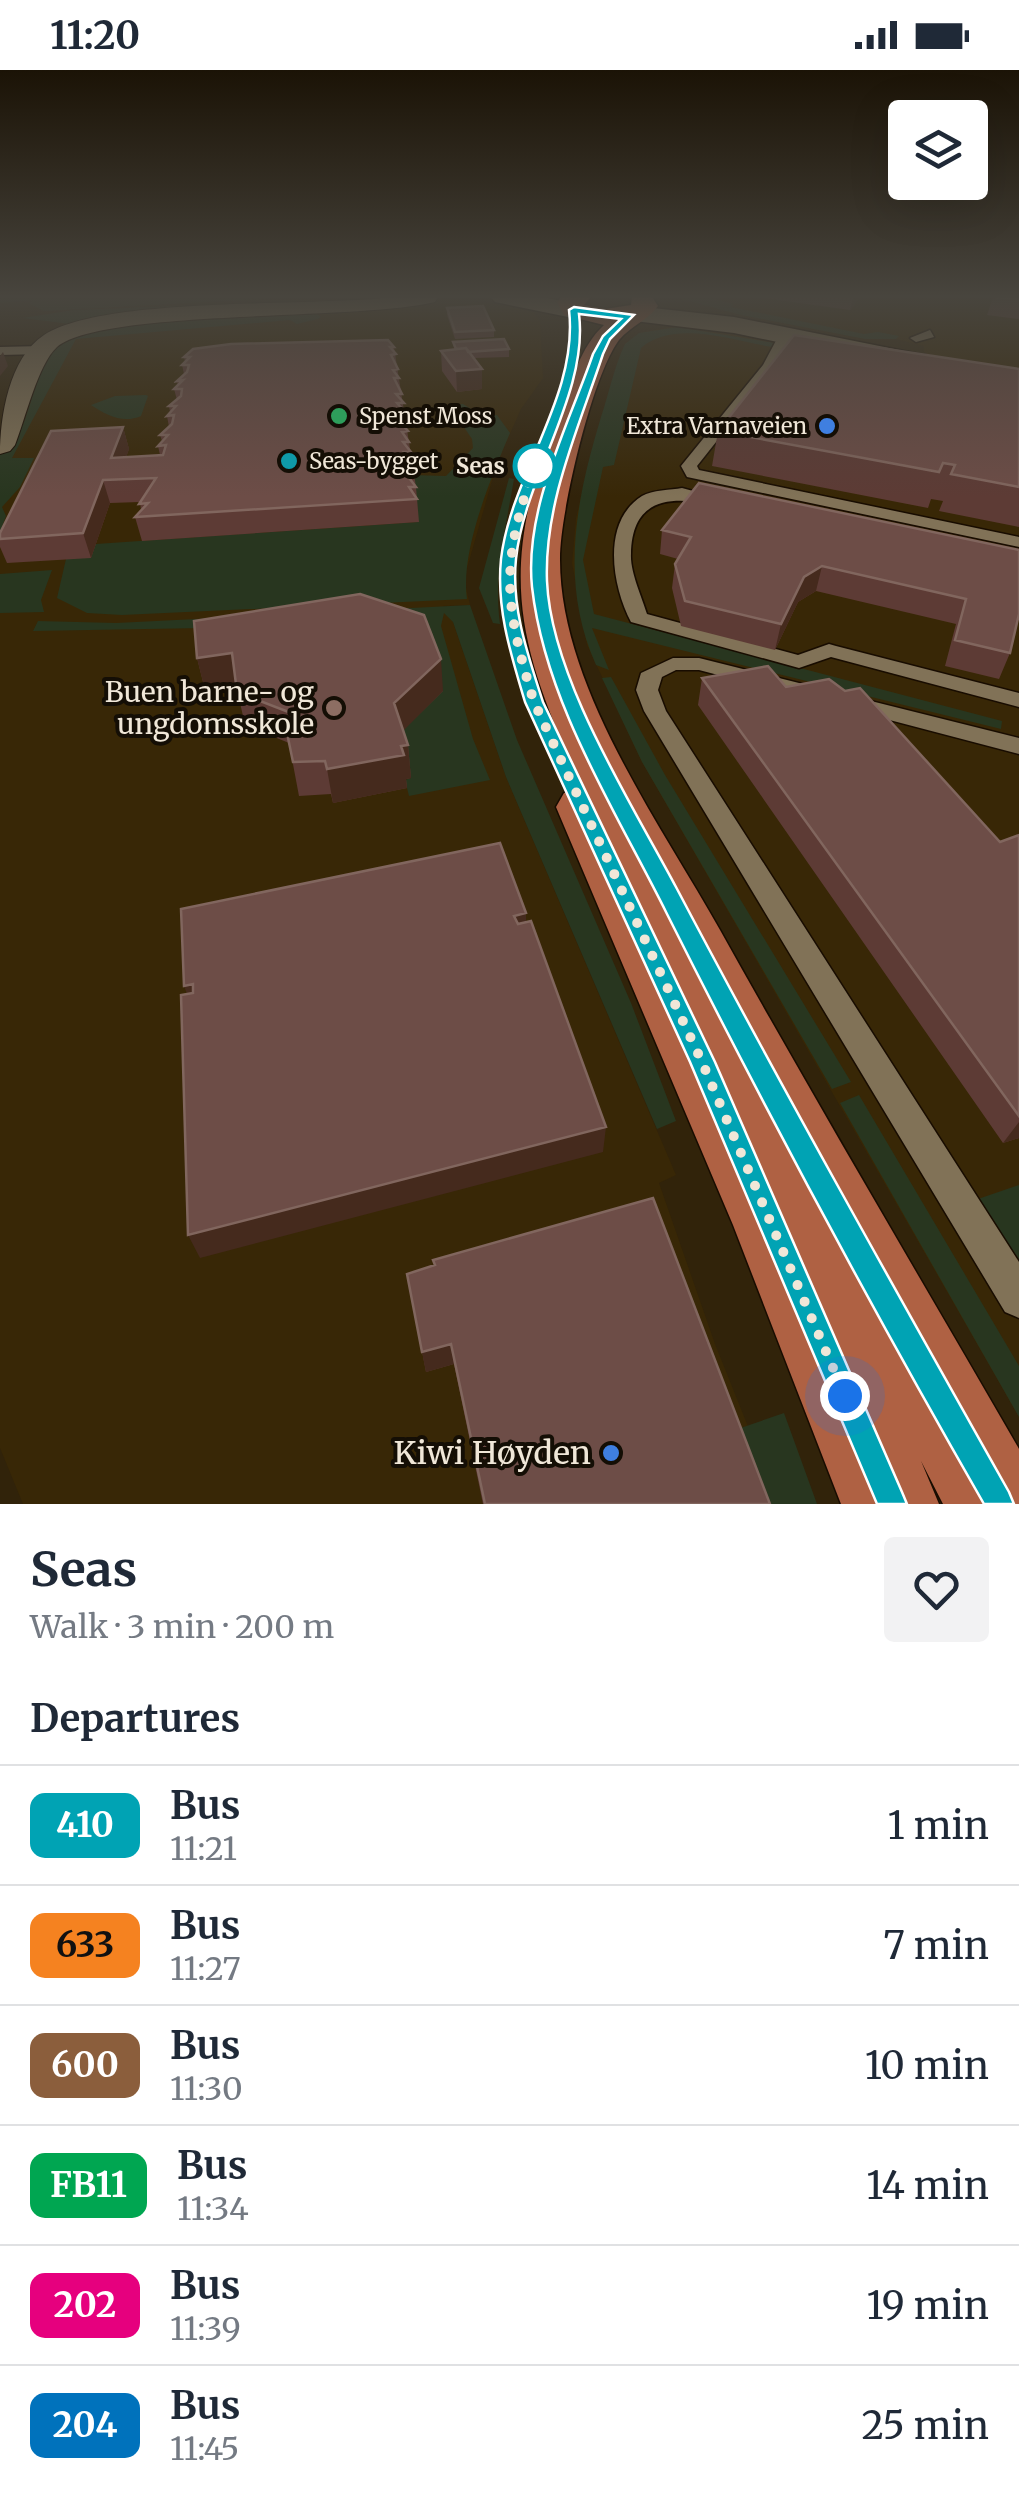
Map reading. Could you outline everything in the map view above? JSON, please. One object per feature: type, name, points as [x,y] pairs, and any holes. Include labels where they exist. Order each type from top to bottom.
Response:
[{"type":"main road","points":[[570,364],[518,514],[509,558],[508,594],[515,641],[534,702],[702,1062],[890,1504]]},
{"type":"main road","points":[[594,364],[542,532],[540,584],[553,652],[586,734],[787,1124],[996,1504]]},
{"type":"street","points":[[3,435],[36,364]]},
{"type":"street","points":[[924,364],[1019,383]]},
{"type":"street","points":[[964,364],[1019,374]]},
{"type":"lane","points":[[770,364],[689,466],[693,474],[1019,542]]},
{"type":"lane","points":[[740,506],[682,493],[650,499],[631,518],[621,555],[638,618],[799,662],[829,650],[1019,700]]},
{"type":"lane","points":[[1019,746],[699,664],[673,664],[652,673],[647,690],[655,711],[1019,1298]]},
{"type":"shaded area","points":[[48,364],[542,364],[543,378],[521,409],[497,463],[464,579],[470,605],[443,606],[453,622],[506,777],[676,1175],[659,1183],[715,1344],[779,1504],[23,1504],[0,1448],[0,467]]},
{"type":"shaded area","points":[[619,364],[873,364],[1019,395],[1019,1417],[642,762],[587,645],[572,563],[576,518]]},
{"type":"shaded area","points":[[978,364],[1019,364],[1019,371]]},
{"type":"green space","points":[[63,364],[12,458],[34,458],[20,487],[2,507],[6,516],[0,532],[0,434],[23,425],[44,366]]},
{"type":"green space","points":[[617,364],[637,364],[614,465],[603,467],[583,560],[594,614],[1002,721],[1001,729],[592,628],[609,670],[596,665],[578,603],[575,541],[584,479]]},
{"type":"green space","points":[[115,396],[148,396],[141,416],[128,419],[91,405]]},
{"type":"green space","points":[[463,404],[484,417],[497,415],[510,433],[473,537],[467,599],[122,615],[87,613],[57,598],[66,559],[96,544],[418,522],[412,475],[446,476],[473,448],[472,439],[449,405]]},
{"type":"green space","points":[[509,478],[514,479],[499,569],[500,624],[493,623],[479,588]]},
{"type":"green space","points":[[52,570],[41,600],[44,612],[0,613],[0,574]]},
{"type":"green space","points":[[470,605],[517,740],[631,1003],[676,1121],[657,1129],[506,777],[453,622],[444,613],[441,626],[473,739],[490,780],[409,796],[405,780],[411,778],[203,628],[33,631],[38,621],[116,623]]},
{"type":"green space","points":[[611,677],[665,775],[851,1082],[832,1089],[642,762],[602,678]]},
{"type":"green space","points":[[859,1095],[1019,1366],[1019,1417],[840,1103]]},
{"type":"green space","points":[[1019,1185],[1019,1261],[978,1199]]},
{"type":"green space","points":[[784,1413],[817,1504],[753,1504],[726,1433]]},
{"type":"building","name":"Seas-bygget","points":[[395,364],[398,369],[393,370],[399,378],[394,378],[402,394],[396,394],[404,403],[397,403],[405,412],[398,413],[407,422],[400,422],[408,431],[402,432],[409,442],[403,442],[411,452],[404,452],[413,463],[406,463],[414,475],[407,475],[416,487],[409,487],[417,499],[135,517],[148,503],[139,504],[156,478],[103,480],[83,533],[0,539],[51,431],[123,427],[111,458],[163,455],[166,445],[158,446],[168,435],[160,435],[172,424],[174,415],[167,416],[176,406],[169,406],[181,396],[182,389],[174,389],[189,365],[182,365]]},
{"type":"building","points":[[451,364],[478,364],[482,369],[456,371]]},
{"type":"building","points":[[771,364],[985,364],[1019,369],[1019,487],[951,474],[955,465],[943,463],[939,472],[718,431]]},
{"type":"building","points":[[699,483],[1019,550],[1019,614],[1010,653],[955,640],[966,599],[822,566],[804,577],[781,624],[685,601],[675,564],[691,537],[662,530]]},
{"type":"building","name":"Buen barne- og ungdomsskole","points":[[360,594],[424,615],[441,659],[394,703],[408,745],[401,746],[404,755],[327,769],[325,761],[293,762],[287,733],[306,730],[304,718],[237,692],[232,653],[197,658],[194,621]]},
{"type":"building","points":[[768,666],[786,687],[829,679],[845,691],[860,688],[1000,842],[1019,835],[1019,1116],[702,678]]},
{"type":"building","points":[[500,843],[526,913],[514,916],[518,924],[531,921],[606,1127],[188,1235],[181,995],[193,993],[193,984],[184,986],[181,909]]},
{"type":"building","points":[[653,1198],[770,1504],[485,1504],[451,1344],[422,1352],[407,1274],[435,1265],[433,1260]]},
{"type":"bus line","name":"410","points":[[570,364],[518,514],[509,558],[508,594],[515,641],[534,702],[702,1062],[890,1504]]},
{"type":"bus line","name":"410","points":[[594,364],[550,494],[542,532],[540,584],[553,652],[586,734],[787,1124],[996,1504]]},
{"type":"place","name":"Spenst Moss","points":[[339,416]]},
{"type":"place","name":"Extra Varnaveien","points":[[827,426]]},
{"type":"place","name":"Seas-bygget","points":[[289,461]]},
{"type":"place","name":"Seas","points":[[535,466]]},
{"type":"place","name":"Buen barne- og ungdomsskole","points":[[334,708]]},
{"type":"place","name":"Kiwi Høyden","points":[[611,1453]]},
{"type":"route","points":[[535,466],[518,514],[509,558],[508,594],[515,641],[534,702],[702,1062],[845,1396]]}]
